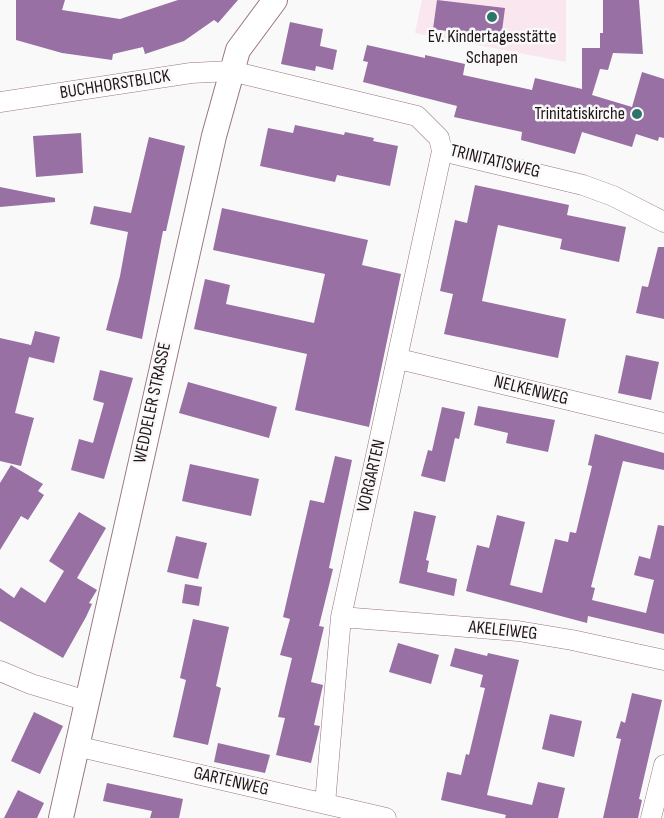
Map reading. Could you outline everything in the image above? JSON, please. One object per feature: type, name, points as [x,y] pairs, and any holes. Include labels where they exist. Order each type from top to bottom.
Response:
[{"type":"street","name":"WEDDELER STRASSE","points":[[61,818],[196,210],[231,71],[238,50],[275,0]]},
{"type":"street","name":"BUCHHORSTBLICK","points":[[0,102],[191,73],[231,71]]},
{"type":"street","name":"TRINITATISWEG","points":[[231,71],[417,116],[439,138],[442,151],[583,185],[614,196],[664,222]]},
{"type":"street","name":"VORGARTEN","points":[[325,804],[341,617],[399,359],[442,151]]},
{"type":"street","name":"NELKENWEG","points":[[399,359],[664,423]]},
{"type":"street","name":"AKELEIWEG","points":[[341,617],[518,631],[664,660]]},
{"type":"street","points":[[0,671],[31,684],[87,701]]},
{"type":"street","name":"GARTENWEG","points":[[76,746],[386,818]]},
{"type":"street","points":[[651,818],[664,765]]},
{"type":"shaded area","name":"Ev. Kindertagesstätte Schapen","points":[[422,0],[566,0],[566,62],[415,33]]},
{"type":"building","points":[[16,0],[65,0],[62,10],[120,19],[178,0],[238,0],[218,23],[214,20],[184,41],[145,54],[143,47],[113,54],[112,60],[62,53],[16,40]]},
{"type":"building","points":[[437,0],[505,8],[501,39],[433,29]]},
{"type":"building","points":[[603,0],[639,0],[643,54],[613,53],[608,70],[600,69],[592,95],[632,107],[642,72],[664,79],[664,138],[659,137],[658,141],[636,134],[632,147],[582,132],[575,154],[521,140],[522,132],[454,117],[457,106],[363,82],[368,62],[363,61],[367,45],[465,64],[463,75],[532,90],[535,78],[582,89],[582,48],[600,48],[600,33],[603,33]]},
{"type":"building","points":[[290,22],[323,29],[320,46],[337,50],[333,70],[316,66],[315,71],[281,64]]},
{"type":"building","points":[[295,125],[344,135],[345,132],[398,146],[390,186],[337,175],[335,182],[260,166],[268,128],[293,133]]},
{"type":"building","points":[[81,133],[83,173],[36,177],[33,136]]},
{"type":"building","points":[[149,137],[185,146],[166,231],[163,231],[142,339],[106,330],[120,276],[128,232],[90,224],[94,206],[131,213]]},
{"type":"building","points":[[475,185],[569,205],[567,215],[626,227],[619,262],[560,249],[562,239],[498,225],[482,301],[566,319],[558,358],[444,334],[453,294],[440,291],[455,220],[467,223]]},
{"type":"building","points":[[0,187],[55,198],[55,202],[0,207]]},
{"type":"building","points":[[222,208],[368,240],[362,265],[401,274],[369,427],[295,410],[307,354],[194,329],[205,279],[230,285],[226,304],[314,323],[325,274],[213,250]]},
{"type":"building","points":[[658,247],[664,247],[664,319],[636,313],[642,286],[648,287]]},
{"type":"building","points":[[35,331],[60,337],[54,363],[29,357],[15,413],[34,418],[21,466],[0,461],[0,338],[31,345]]},
{"type":"building","points":[[626,355],[659,362],[651,400],[618,393]]},
{"type":"building","points":[[100,370],[133,378],[104,479],[71,470],[79,439],[93,443],[104,403],[93,400]]},
{"type":"building","points":[[188,382],[277,407],[269,438],[179,413]]},
{"type":"building","points":[[478,406],[555,420],[548,452],[506,443],[508,433],[474,425]]},
{"type":"building","points":[[442,407],[465,412],[459,439],[455,438],[445,482],[421,476],[428,450],[432,451]]},
{"type":"building","points":[[595,434],[664,453],[664,470],[623,461],[591,587],[595,588],[592,600],[646,613],[654,580],[634,575],[639,556],[650,559],[658,525],[664,526],[664,634],[588,616],[587,623],[466,591],[477,545],[489,548],[497,515],[525,522],[510,585],[542,593],[555,539],[568,542],[570,532],[576,533],[592,466],[588,465]]},
{"type":"building","points":[[335,456],[352,460],[329,568],[333,569],[319,626],[324,627],[311,682],[323,685],[314,725],[320,726],[311,763],[276,755],[285,718],[278,717],[292,658],[280,655],[290,619],[283,617],[310,500],[324,503]]},
{"type":"building","points":[[190,464],[259,479],[251,516],[182,501]]},
{"type":"building","points":[[11,465],[43,484],[38,491],[44,495],[28,520],[21,516],[0,550],[0,483]]},
{"type":"building","points":[[414,511],[436,516],[426,560],[429,561],[427,572],[457,579],[454,596],[399,583]]},
{"type":"building","points":[[79,512],[106,528],[77,578],[97,590],[89,603],[92,604],[86,617],[63,658],[0,621],[0,588],[14,598],[21,587],[45,603],[64,571],[49,561]]},
{"type":"building","points":[[176,536],[207,543],[198,579],[167,572]]},
{"type":"building","points":[[185,584],[202,587],[199,606],[182,603]]},
{"type":"building","points":[[193,619],[229,627],[216,686],[221,688],[208,745],[173,737],[186,680],[180,678]]},
{"type":"building","points":[[398,643],[439,655],[431,684],[389,672]]},
{"type":"building","points":[[455,648],[487,656],[488,653],[519,660],[487,795],[532,805],[538,782],[565,788],[558,818],[505,818],[506,815],[441,800],[447,772],[461,775],[466,754],[469,755],[485,688],[480,687],[483,675],[450,666]]},
{"type":"building","points":[[632,693],[662,700],[639,799],[642,800],[638,818],[603,818],[621,739],[616,738],[621,721],[625,723]]},
{"type":"building","points":[[34,712],[63,726],[40,774],[11,761]]},
{"type":"building","points":[[550,714],[582,721],[574,757],[542,749]]},
{"type":"building","points":[[218,743],[270,755],[265,773],[214,762]]},
{"type":"building","points":[[107,783],[183,799],[179,818],[150,818],[152,811],[103,801]]},
{"type":"building","points":[[18,790],[44,803],[37,818],[4,818]]},
{"type":"place","name":"Ev. Kindertagesstätte Schapen","points":[[492,17]]},
{"type":"place","name":"Trinitatiskirche","points":[[637,114]]}]
